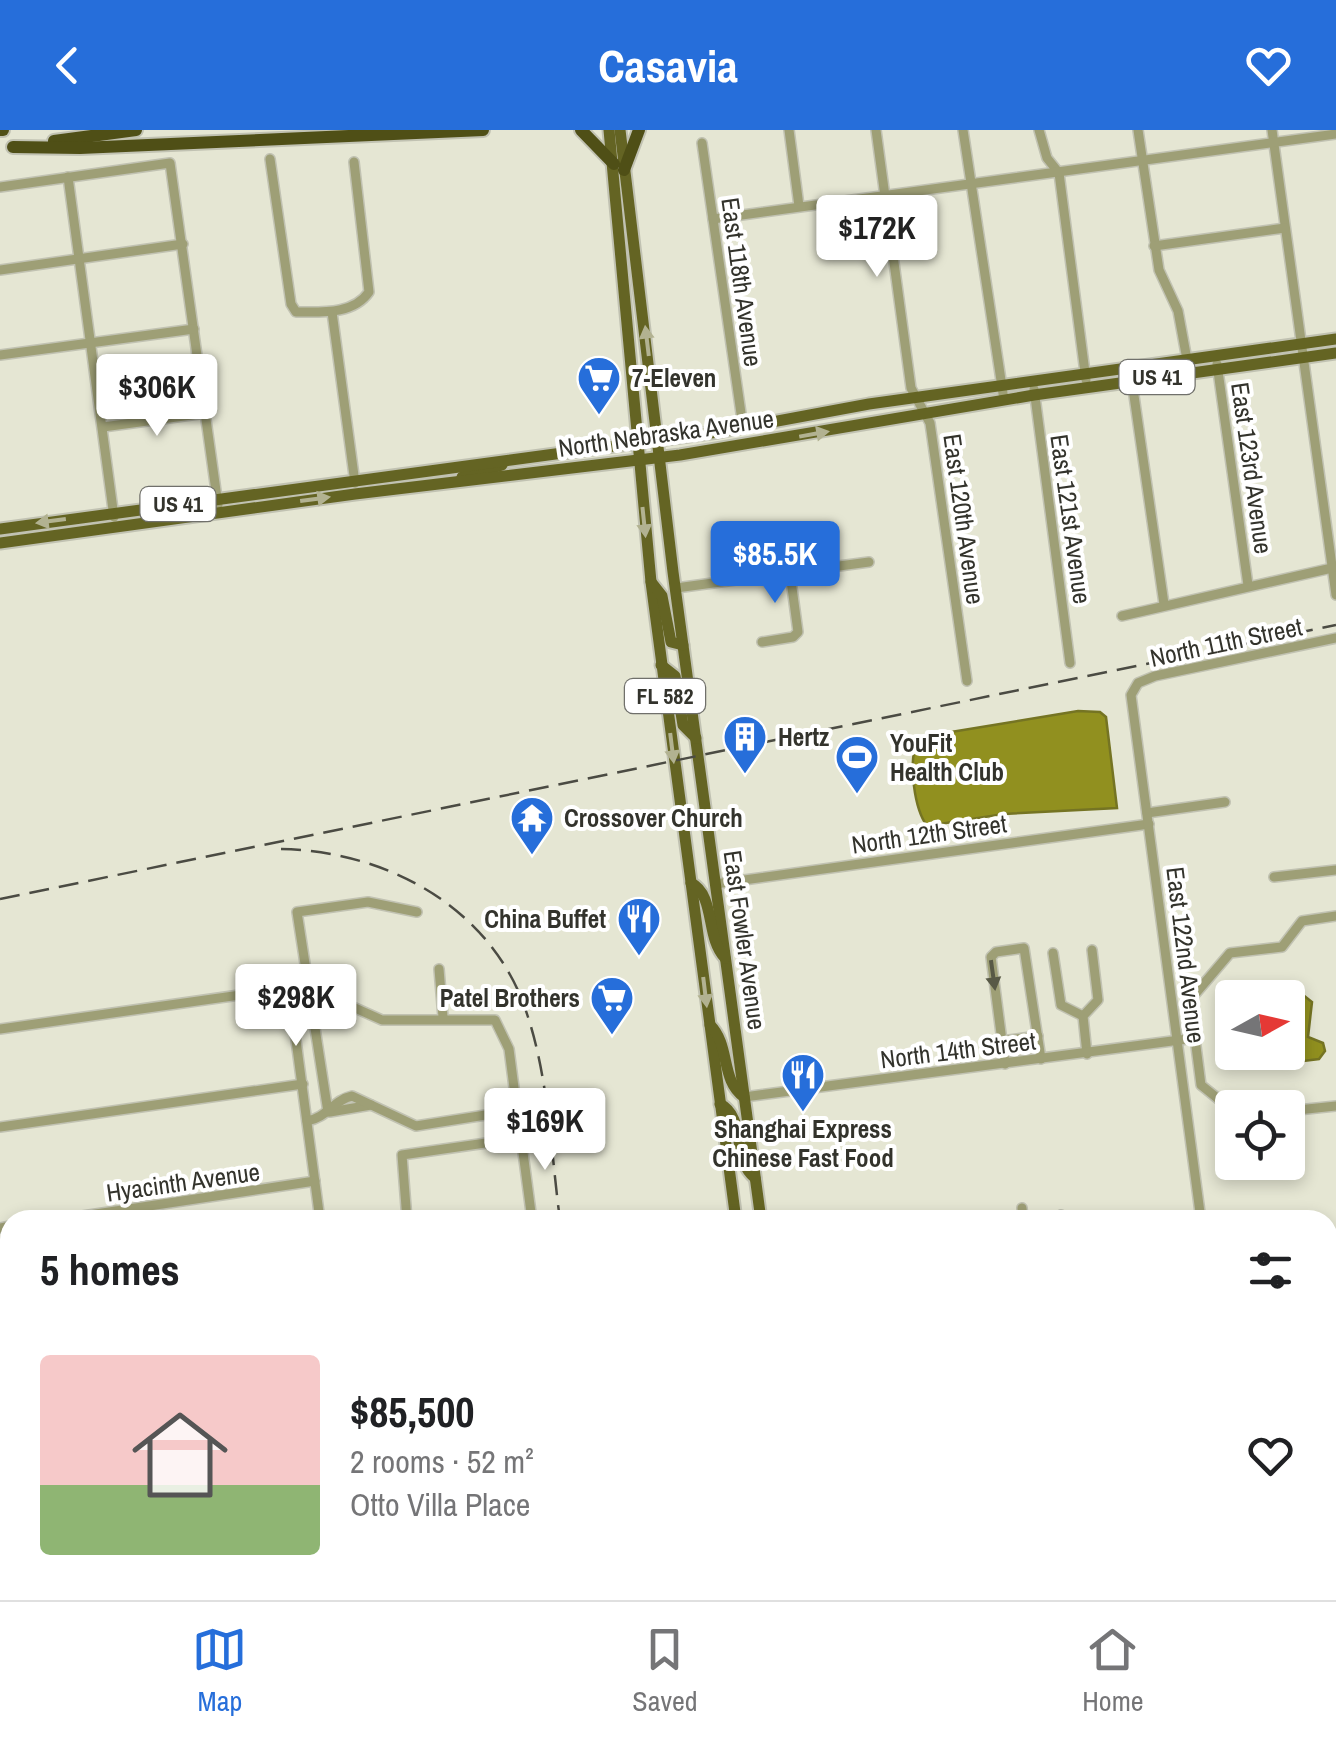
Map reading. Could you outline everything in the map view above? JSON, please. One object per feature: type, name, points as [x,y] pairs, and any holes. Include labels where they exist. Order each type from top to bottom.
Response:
[{"type":"highway","points":[[6,148],[136,130]]},
{"type":"highway","points":[[6,148],[483,130]]},
{"type":"highway","points":[[580,130],[619,167],[639,130]]},
{"type":"main road","name":"East Fowler Avenue","points":[[609,130],[619,167],[656,411],[683,646],[760,1210]]},
{"type":"main road","name":"East Fowler Avenue","points":[[620,130],[636,442],[650,582],[735,1210]]},
{"type":"main road","name":"North Nebraska Avenue","points":[[0,528],[688,436],[916,397],[1000,386],[1034,388],[1086,381],[1303,350],[1336,339]]},
{"type":"main road","name":"North Nebraska Avenue","points":[[1303,350],[1336,352]]},
{"type":"main road","name":"North Nebraska Avenue","points":[[0,543],[355,494],[688,454],[1004,400],[1034,388]]},
{"type":"main road","points":[[656,411],[670,427],[688,436]]},
{"type":"main road","points":[[664,485],[675,464],[688,454]]},
{"type":"main road","points":[[450,484],[499,467],[507,459]]},
{"type":"main road","points":[[223,498],[225,512]]},
{"type":"main road","points":[[650,582],[662,596],[671,642],[683,646]]},
{"type":"main road","points":[[661,665],[673,673],[683,725],[696,738]]},
{"type":"main road","points":[[691,883],[703,893],[714,948],[725,958]]},
{"type":"main road","points":[[710,1026],[721,1036],[731,1084],[744,1097]]},
{"type":"main road","points":[[720,1104],[734,1116],[744,1164],[755,1178]]},
{"type":"street","points":[[789,130],[799,206]]},
{"type":"street","name":"East 120th Avenue","points":[[876,130],[916,397],[926,414],[967,681]]},
{"type":"street","points":[[963,130],[1004,400]]},
{"type":"street","points":[[1040,130],[1046,158],[1059,173],[1086,381]]},
{"type":"street","points":[[1138,130],[1154,246],[1162,279],[1178,311],[1188,366]]},
{"type":"street","points":[[713,219],[1142,162],[1273,136],[1336,134]]},
{"type":"street","points":[[1273,136],[1336,595]]},
{"type":"street","name":"East 118th Avenue","points":[[702,143],[743,427]]},
{"type":"street","points":[[270,159],[290,304],[296,312],[332,312],[354,306],[369,292],[354,162]]},
{"type":"street","points":[[0,187],[170,163],[206,412],[223,498]]},
{"type":"street","points":[[68,177],[115,527]]},
{"type":"street","points":[[1154,246],[1286,228]]},
{"type":"street","points":[[0,270],[183,244]]},
{"type":"street","points":[[332,312],[355,494]]},
{"type":"street","points":[[0,355],[194,330]]},
{"type":"street","name":"East 123rd Avenue","points":[[1217,362],[1248,585]]},
{"type":"street","points":[[1131,374],[1164,604]]},
{"type":"street","name":"East 121st Avenue","points":[[1034,388],[1070,663]]},
{"type":"street","points":[[102,427],[206,412]]},
{"type":"street","points":[[676,588],[869,562]]},
{"type":"street","points":[[1122,616],[1332,568]]},
{"type":"street","points":[[762,642],[793,637],[798,632],[790,573]]},
{"type":"street","name":"North 11th Street","points":[[1131,695],[1138,684],[1155,676],[1336,638]]},
{"type":"street","name":"East 122nd Avenue","points":[[1131,695],[1200,1210]]},
{"type":"street","name":"North 12th Street","points":[[715,884],[1148,819],[1225,802]]},
{"type":"street","points":[[1274,877],[1336,870]]},
{"type":"street","points":[[328,1112],[297,912],[368,902],[417,912]]},
{"type":"street","points":[[1215,1096],[1200,1084],[1190,1000],[1224,957],[1282,947],[1302,922],[1336,916]]},
{"type":"street","points":[[1005,1064],[990,958],[996,952],[1024,948],[1041,1060]]},
{"type":"street","points":[[1088,1054],[1084,1016],[1098,1000],[1092,950]]},
{"type":"street","points":[[1053,953],[1060,1005],[1084,1016]]},
{"type":"street","points":[[439,969],[443,1017]]},
{"type":"street","points":[[0,1030],[288,988],[319,1210]]},
{"type":"street","points":[[307,1122],[348,1097],[363,1098],[371,1106],[416,1126],[515,1108],[510,1059],[498,1022],[443,1017],[379,1020],[344,1003],[310,1008]]},
{"type":"street","points":[[1002,1041],[1038,1036]]},
{"type":"street","name":"North 14th Street","points":[[744,1097],[1195,1038]]},
{"type":"street","points":[[0,1127],[303,1084]]},
{"type":"street","points":[[1305,1109],[1336,1106]]},
{"type":"street","points":[[406,1210],[401,1157],[520,1140],[530,1210]]},
{"type":"street","name":"Hyacinth Avenue","points":[[122,1210],[315,1181]]},
{"type":"shaded area","points":[[1078,711],[1100,712],[1106,717],[1117,808],[1004,814],[927,826],[914,786],[916,744],[933,735]]},
{"type":"shaded area","points":[[1305,996],[1312,1002],[1308,1037],[1323,1043],[1325,1051],[1319,1059],[1305,1061]]},
{"type":"railway","points":[[0,899],[1336,625]]},
{"type":"railway","points":[[281,849],[321,852],[397,875],[432,893],[464,917],[491,945],[512,979],[535,1042],[559,1210]]},
{"type":"place","name":"7-Eleven","points":[[599,416]]},
{"type":"place","name":"Hertz","points":[[745,775]]},
{"type":"place","name":"YouFit Health Club","points":[[857,795]]},
{"type":"place","name":"Crossover Church","points":[[532,856]]},
{"type":"place","name":"China Buffet","points":[[639,957]]},
{"type":"place","name":"Patel Brothers","points":[[612,1036]]},
{"type":"place","name":"Shanghai Express Chinese Fast Food","points":[[803,1113]]}]
